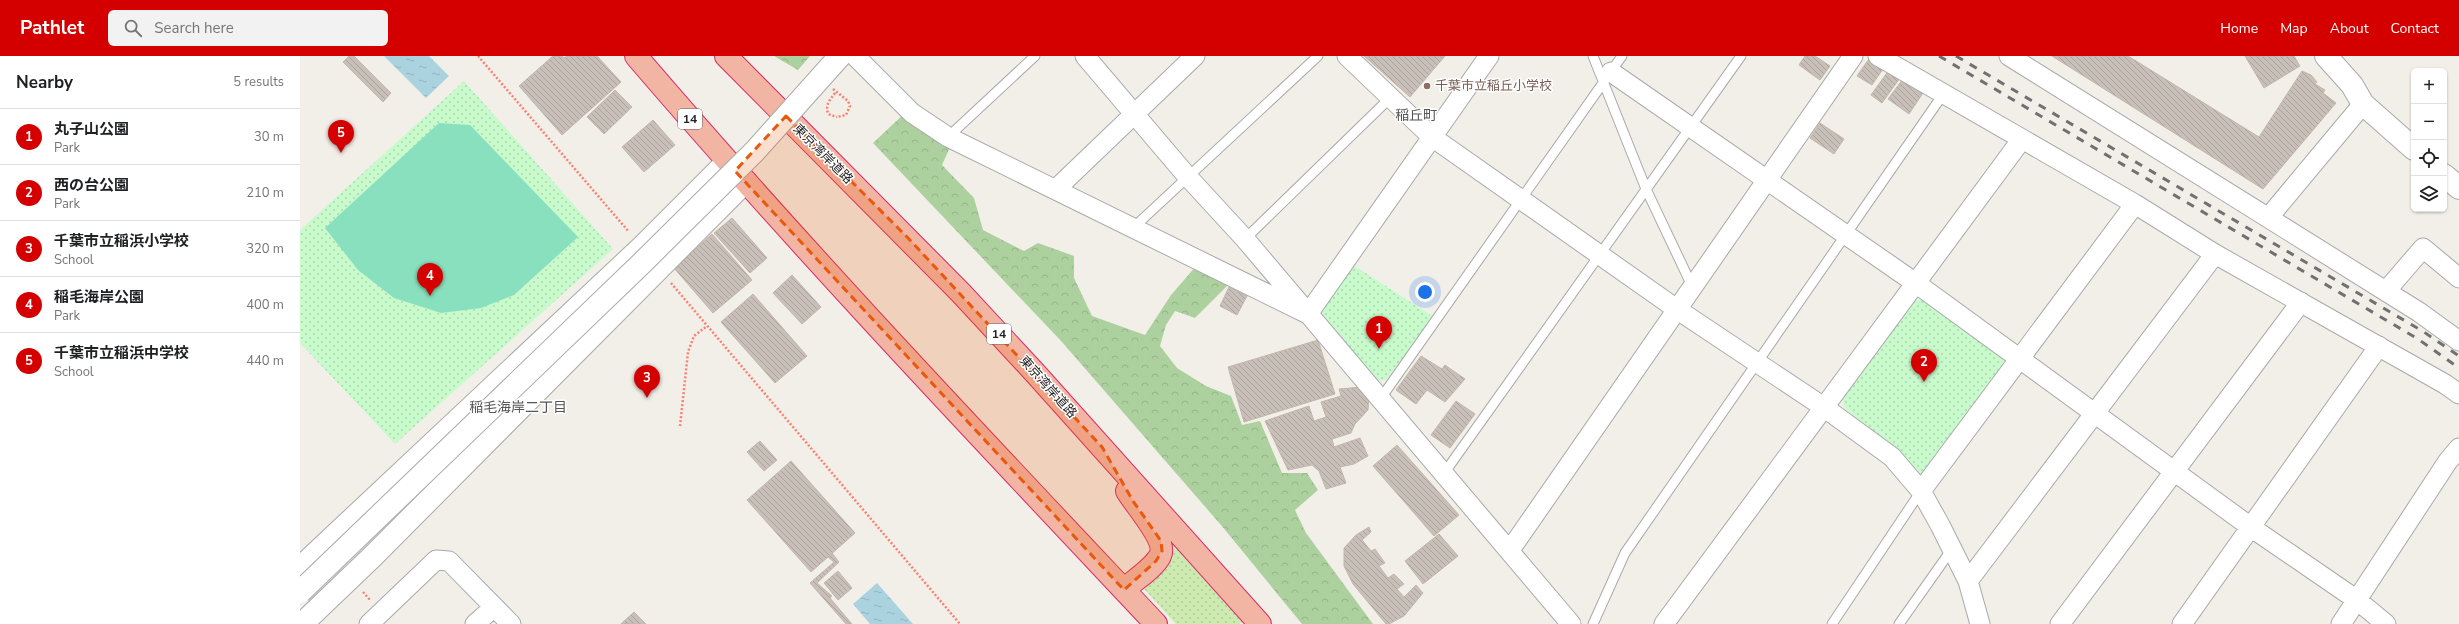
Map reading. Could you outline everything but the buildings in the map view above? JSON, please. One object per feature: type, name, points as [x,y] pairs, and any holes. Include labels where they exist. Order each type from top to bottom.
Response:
[{"type":"highway","name":"14","points":[[636,56],[727,162],[872,321],[1156,624]]},
{"type":"highway","name":"東京湾岸道路","points":[[726,56],[914,245],[1102,447],[1260,624]]},
{"type":"highway","points":[[1102,447],[1133,501],[1158,536],[1162,546],[1160,556],[1124,590]]},
{"type":"street","points":[[300,592],[644,262],[755,152],[840,56]]},
{"type":"street","points":[[854,56],[912,113],[948,137],[1308,314]]},
{"type":"street","points":[[1085,56],[1187,176],[1245,239],[1445,472],[1572,624]]},
{"type":"street","points":[[1056,189],[1195,56]]},
{"type":"street","points":[[1347,56],[1432,137],[1601,254],[1678,310],[1825,408],[1892,457],[1921,491],[1952,549],[1968,581],[1980,624]]},
{"type":"street","points":[[1308,314],[1489,56]]},
{"type":"street","points":[[1510,550],[1768,182],[1854,56]]},
{"type":"street","points":[[1878,56],[2135,204],[2215,254],[2379,346],[2459,394]]},
{"type":"street","points":[[2009,56],[2386,291],[2459,341]]},
{"type":"street","points":[[2326,56],[2352,85],[2363,104],[2411,145]]},
{"type":"street","points":[[1607,78],[1690,128],[1917,284],[2252,528],[2357,600],[2386,624]]},
{"type":"street","points":[[2268,218],[2363,104]]},
{"type":"street","points":[[1664,624],[1917,284],[2022,139]]},
{"type":"street","points":[[300,568],[642,247],[727,162]]},
{"type":"street","points":[[2445,176],[2459,188]]},
{"type":"street","points":[[302,624],[373,556],[658,267],[745,182]]},
{"type":"street","points":[[1921,491],[2021,359],[2135,204]]},
{"type":"street","points":[[2386,291],[2423,248],[2459,278]]},
{"type":"street","points":[[1968,581],[2215,254]]},
{"type":"street","points":[[2060,624],[2175,472],[2300,302]]},
{"type":"street","points":[[2182,624],[2252,528],[2379,346]]},
{"type":"street","points":[[2341,624],[2448,461],[2459,448]]},
{"type":"street","points":[[369,624],[436,560],[449,561],[510,624]]},
{"type":"street","points":[[475,624],[494,607]]},
{"type":"lane","points":[[948,137],[1035,56]]},
{"type":"lane","points":[[1133,228],[1187,176],[1318,56]]},
{"type":"lane","points":[[1593,56],[1607,78],[1646,189],[1693,289]]},
{"type":"lane","points":[[1381,398],[1523,200],[1622,56]]},
{"type":"lane","points":[[1445,472],[1741,56]]},
{"type":"lane","points":[[1592,624],[1625,553],[1944,93]]},
{"type":"lane","points":[[1245,239],[1391,97]]},
{"type":"lane","points":[[1832,624],[1921,491]]},
{"type":"lane","points":[[1900,624],[1952,549]]},
{"type":"path","points":[[478,56],[642,247]]},
{"type":"path","points":[[832,88],[837,92],[842,97],[848,101],[850,106],[848,112],[840,117],[828,114],[826,108],[828,102],[832,96],[837,90]]},
{"type":"path","points":[[658,267],[960,624]]},
{"type":"path","points":[[680,426],[688,352],[694,336],[707,326]]},
{"type":"highlighted area","points":[[786,116],[909,239],[1102,447],[1133,501],[1161,541],[1162,551],[1156,561],[1124,590],[735,171]]},
{"type":"green space","points":[[774,56],[810,56],[798,70]]},
{"type":"green space","points":[[464,81],[613,249],[395,444],[300,343],[300,230]]},
{"type":"green space","points":[[907,111],[951,145],[942,165],[974,198],[983,230],[1024,251],[1038,243],[1074,256],[1074,278],[1092,316],[1145,335],[1171,295],[1197,265],[1232,281],[1195,318],[1175,311],[1166,325],[1160,346],[1177,368],[1206,386],[1231,396],[1242,425],[1260,421],[1282,473],[1307,473],[1318,490],[1295,510],[1306,533],[1373,624],[1302,624],[1221,525],[1062,342],[873,143]]},
{"type":"green space","points":[[439,123],[470,125],[578,237],[514,295],[481,308],[441,313],[394,298],[358,270],[325,228]]},
{"type":"green space","points":[[1353,265],[1434,317],[1386,380],[1377,381],[1322,319],[1320,309]]},
{"type":"green space","points":[[1924,299],[2004,355],[2007,367],[1927,475],[1916,474],[1885,442],[1844,407],[1842,397],[1913,301]]},
{"type":"green space","points":[[1173,543],[1243,621],[1240,624],[1176,624],[1143,588],[1170,558]]},
{"type":"water","points":[[384,56],[429,56],[449,76],[426,98]]},
{"type":"water","points":[[877,583],[913,624],[870,624],[853,604]]},
{"type":"railway","points":[[1939,56],[2418,339],[2459,368]]},
{"type":"railway","points":[[1956,56],[2424,332],[2459,356]]},
{"type":"place","name":"千葉市立稲丘小学校","points":[[1427,86]]},
{"type":"place","name":"千葉市立稲浜中学校","points":[[341,153]]},
{"type":"place","name":"稲毛海岸公園","points":[[430,296]]},
{"type":"place","name":"丸子山公園","points":[[1379,349]]},
{"type":"place","name":"西の台公園","points":[[1924,382]]},
{"type":"place","name":"千葉市立稲浜小学校","points":[[647,398]]},
{"type":"district","name":"稲丘町","points":[[1416,115]]},
{"type":"district","name":"稲毛海岸二丁目","points":[[518,407]]}]
